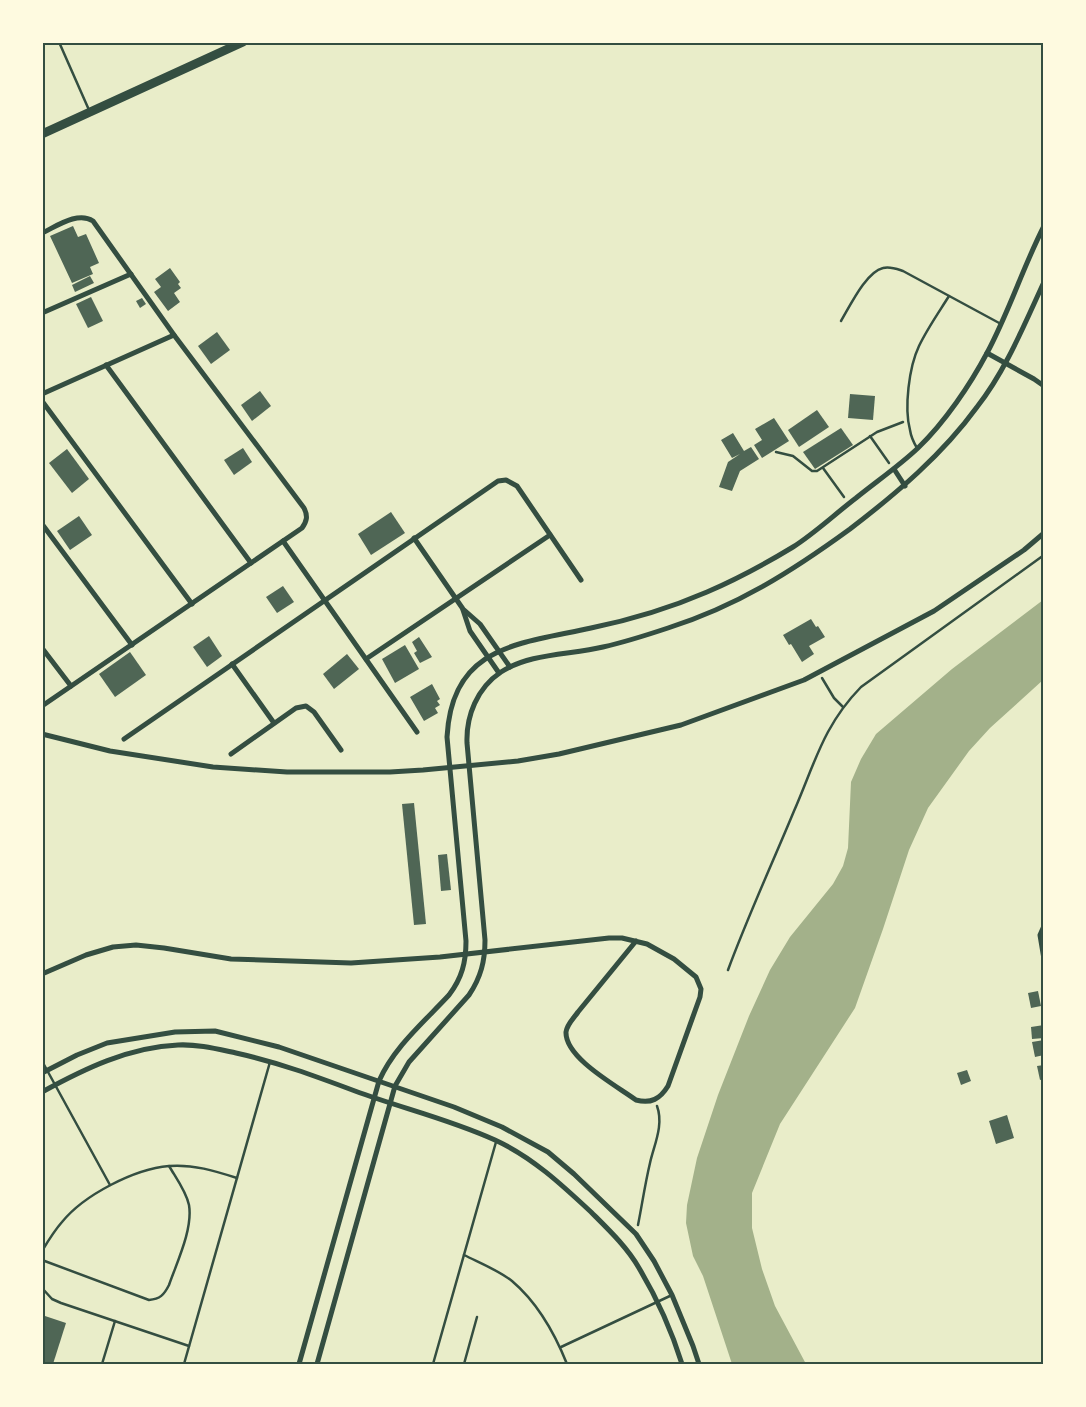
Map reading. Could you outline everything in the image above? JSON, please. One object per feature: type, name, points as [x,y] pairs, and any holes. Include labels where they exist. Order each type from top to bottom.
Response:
[{"type":"main road","points":[[42,134],[243,42]]},
{"type":"street","points":[[42,233],[80,217],[88,218],[97,226],[174,335],[307,513],[307,519],[302,528],[42,706]]},
{"type":"street","points":[[299,1364],[379,1081],[386,1065],[394,1054],[455,987],[464,966],[466,941],[447,737],[448,717],[454,696],[464,680],[476,666],[488,657],[526,640],[592,628],[661,610],[705,593],[756,569],[795,546],[894,469],[943,420],[987,353],[1044,226]]},
{"type":"street","points":[[42,314],[131,274]]},
{"type":"street","points":[[317,1364],[395,1086],[409,1062],[469,995],[484,966],[485,952],[466,728],[472,708],[483,689],[499,674],[510,667],[534,659],[603,647],[669,628],[714,611],[765,586],[808,560],[905,486],[949,442],[978,406],[1005,364],[1044,282]]},
{"type":"street","points":[[42,394],[174,335]]},
{"type":"street","points":[[987,353],[1044,386]]},
{"type":"street","points":[[106,365],[252,563]]},
{"type":"street","points":[[42,401],[192,604]]},
{"type":"street","points":[[894,469],[905,486]]},
{"type":"street","points":[[124,739],[494,483],[502,480],[510,481],[517,486],[581,580]]},
{"type":"street","points":[[42,524],[132,645]]},
{"type":"street","points":[[42,734],[110,751],[213,767],[287,772],[398,771],[450,768],[518,761],[559,754],[681,725],[736,706],[819,672],[934,611],[1017,555],[1044,533]]},
{"type":"street","points":[[366,659],[550,535]]},
{"type":"street","points":[[414,538],[456,599],[470,631],[499,674]]},
{"type":"street","points":[[283,541],[417,732]]},
{"type":"street","points":[[462,609],[480,624],[510,667]]},
{"type":"street","points":[[42,648],[71,686]]},
{"type":"street","points":[[232,664],[274,723]]},
{"type":"street","points":[[231,754],[296,708],[306,706],[314,712],[341,750]]},
{"type":"street","points":[[1044,926],[1040,935],[1044,959]]},
{"type":"street","points":[[42,974],[86,955],[113,947],[164,948],[230,959],[303,962],[384,962],[609,938],[636,941],[660,950],[674,959],[696,977],[701,989],[700,997],[668,1086],[663,1095],[646,1103],[636,1100],[581,1060],[568,1040],[566,1031],[578,1012],[636,941]]},
{"type":"street","points":[[45,1072],[107,1043],[175,1032],[215,1031],[278,1047],[395,1086],[454,1107],[502,1127],[548,1152],[587,1185],[636,1234],[654,1261],[672,1296],[699,1364]]},
{"type":"street","points":[[42,1092],[114,1057],[177,1045],[209,1047],[270,1061],[374,1098],[448,1121],[496,1140],[537,1164],[605,1226],[624,1247],[639,1267],[677,1349],[682,1364]]},
{"type":"lane","points":[[59,42],[91,112]]},
{"type":"lane","points":[[841,320],[862,286],[874,272],[884,268],[894,268],[1001,324]]},
{"type":"lane","points":[[917,448],[908,420],[910,381],[914,361],[926,333],[949,296]]},
{"type":"lane","points":[[42,1061],[45,1072],[55,1085],[110,1185]]},
{"type":"lane","points":[[184,1364],[270,1061]]},
{"type":"lane","points":[[433,1364],[496,1140]]},
{"type":"lane","points":[[42,1251],[63,1220],[85,1202],[110,1185],[150,1170],[169,1166],[195,1167],[237,1178]]},
{"type":"lane","points":[[42,1260],[149,1300],[158,1299],[165,1293],[169,1285],[190,1218],[189,1204],[184,1191],[169,1166]]},
{"type":"lane","points":[[464,1255],[492,1268],[511,1281],[531,1300],[548,1324],[568,1364]]},
{"type":"lane","points":[[42,1288],[52,1299],[189,1346]]},
{"type":"lane","points":[[561,1348],[672,1296]]},
{"type":"lane","points":[[464,1364],[477,1317]]},
{"type":"lane","points":[[102,1364],[115,1322]]},
{"type":"path","points":[[776,452],[793,456],[812,471],[817,471],[886,427],[908,420]]},
{"type":"path","points":[[870,436],[894,469]]},
{"type":"path","points":[[822,468],[849,503]]},
{"type":"path","points":[[728,970],[742,932],[799,801],[815,757],[829,728],[843,707],[861,687],[1044,555]]},
{"type":"path","points":[[819,672],[834,698],[843,707]]},
{"type":"path","points":[[636,1234],[659,1129],[660,1119],[655,1100]]},
{"type":"shaded area","points":[[1043,600],[1043,680],[990,728],[969,751],[928,808],[909,850],[855,1008],[780,1124],[752,1193],[752,1228],[762,1269],[775,1306],[806,1364],[732,1364],[703,1276],[693,1256],[686,1223],[687,1205],[697,1158],[718,1095],[749,1016],[770,970],[790,937],[833,884],[843,866],[848,848],[851,782],[861,759],[876,734],[952,669]]},
{"type":"building","points":[[73,226],[78,237],[86,234],[99,263],[90,267],[93,274],[72,283],[50,236]]},
{"type":"building","points":[[170,268],[180,282],[178,284],[181,288],[174,293],[180,302],[168,311],[154,292],[161,287],[155,279]]},
{"type":"building","points":[[90,276],[94,283],[75,292],[72,285]]},
{"type":"building","points":[[91,297],[103,321],[88,328],[76,304]]},
{"type":"building","points":[[142,298],[146,304],[140,308],[136,301]]},
{"type":"building","points":[[217,332],[230,350],[211,364],[198,346]]},
{"type":"building","points":[[260,391],[271,406],[252,421],[241,405]]},
{"type":"building","points":[[850,394],[875,396],[873,420],[848,418]]},
{"type":"building","points":[[817,410],[829,427],[799,447],[788,430]]},
{"type":"building","points":[[774,418],[789,441],[762,458],[754,445],[762,440],[755,429]]},
{"type":"building","points":[[841,428],[853,445],[815,469],[803,452]]},
{"type":"building","points":[[733,433],[744,451],[751,447],[759,459],[740,471],[732,491],[719,487],[728,462],[740,454],[732,458],[721,440]]},
{"type":"building","points":[[243,448],[252,462],[234,475],[224,460]]},
{"type":"building","points":[[67,449],[89,479],[72,493],[49,463]]},
{"type":"building","points":[[391,512],[405,533],[371,555],[358,534]]},
{"type":"building","points":[[79,516],[92,535],[70,550],[57,531]]},
{"type":"building","points":[[283,586],[294,602],[277,613],[266,597]]},
{"type":"building","points":[[811,619],[825,637],[809,646],[814,654],[802,662],[783,635]]},
{"type":"building","points":[[209,636],[222,656],[207,667],[193,647]]},
{"type":"building","points":[[419,637],[432,657],[420,663],[414,653],[417,651],[412,642]]},
{"type":"building","points":[[405,645],[419,669],[395,683],[382,659]]},
{"type":"building","points":[[130,652],[146,675],[115,697],[99,674]]},
{"type":"building","points":[[347,654],[359,669],[334,689],[323,674]]},
{"type":"building","points":[[432,684],[440,699],[437,701],[440,705],[435,708],[438,713],[424,721],[410,697]]},
{"type":"building","points":[[414,803],[426,924],[414,925],[402,804]]},
{"type":"building","points":[[447,854],[451,890],[441,891],[438,855]]},
{"type":"building","points":[[1038,991],[1041,1006],[1031,1008],[1028,993]]},
{"type":"building","points":[[1044,1025],[1044,1038],[1032,1039],[1031,1027]]},
{"type":"building","points":[[1044,1040],[1044,1055],[1035,1057],[1032,1042]]},
{"type":"building","points":[[1044,1065],[1044,1079],[1040,1080],[1037,1066]]},
{"type":"building","points":[[967,1070],[971,1081],[961,1085],[957,1073]]},
{"type":"building","points":[[1007,1115],[1014,1138],[996,1144],[989,1121]]},
{"type":"building","points":[[42,1315],[66,1323],[53,1364],[42,1364]]}]
